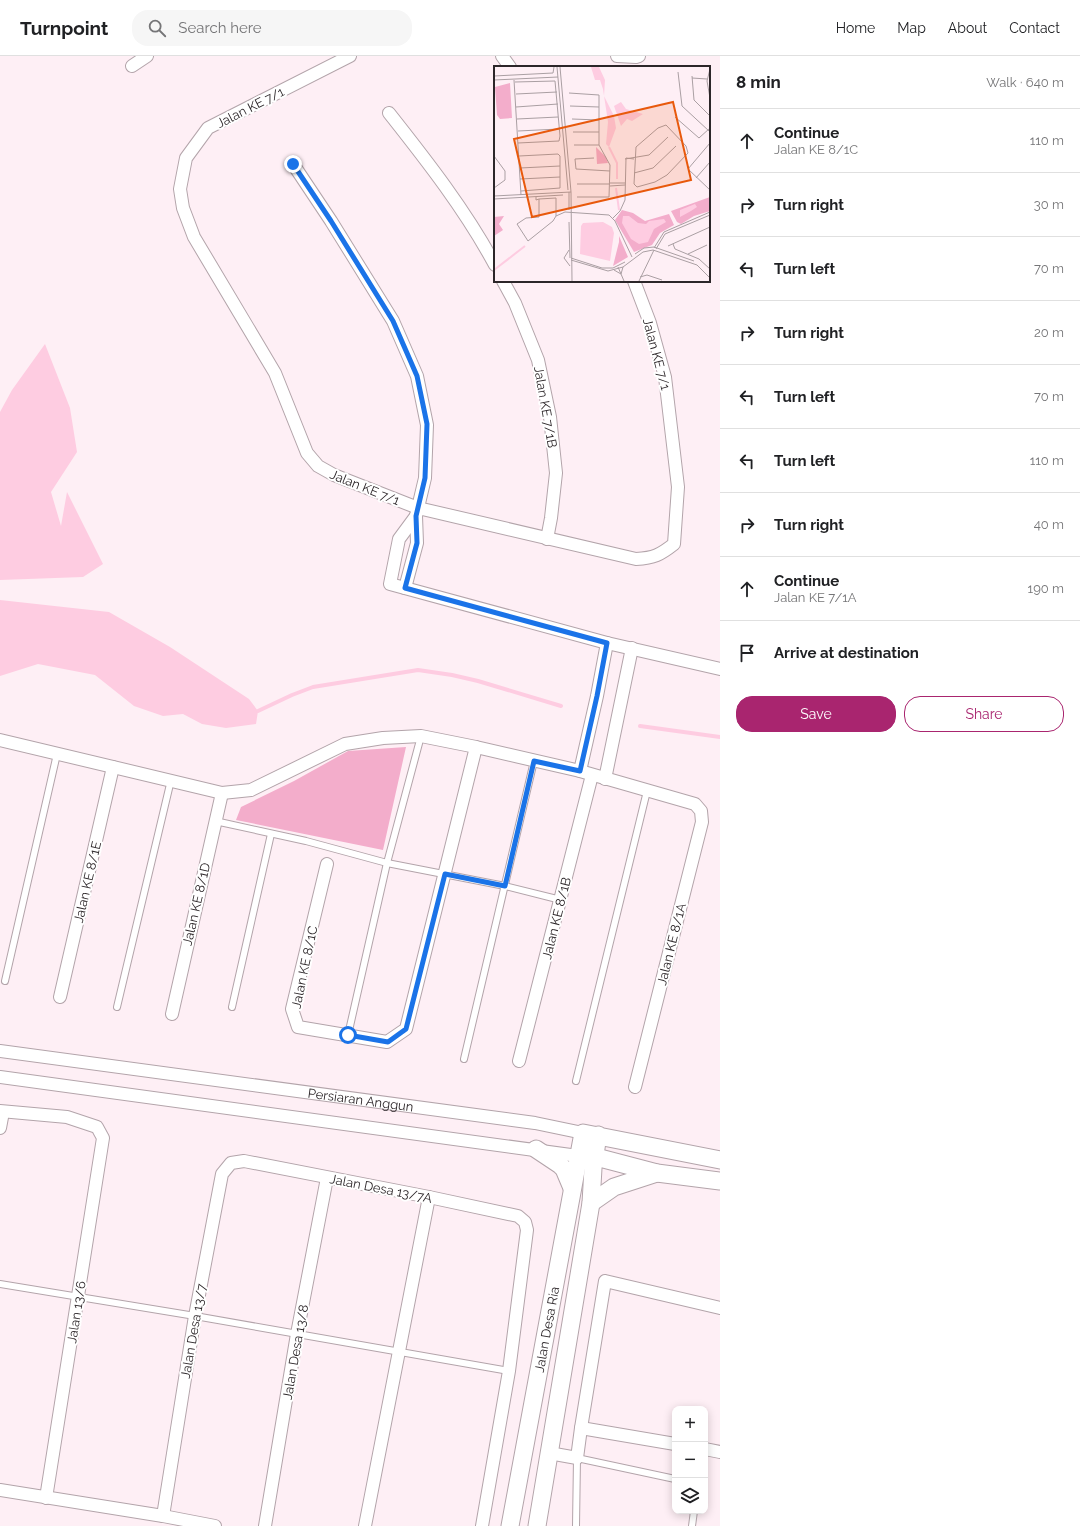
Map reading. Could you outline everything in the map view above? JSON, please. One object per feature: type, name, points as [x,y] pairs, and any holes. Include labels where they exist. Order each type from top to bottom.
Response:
[{"type":"main road","name":"Jalan Desa Ria","points":[[510,1526],[578,1156],[591,1134]]},
{"type":"main road","name":"Jalan Desa Ria","points":[[537,1526],[592,1203],[593,1168],[596,1158],[591,1134]]},
{"type":"main road","name":"Persiaran Anggun","points":[[591,1134],[719,1159]]},
{"type":"main road","points":[[536,1149],[560,1165],[564,1170],[572,1188]]},
{"type":"main road","name":"Persiaran Anggun","points":[[578,1156],[596,1158],[657,1173],[717,1183]]},
{"type":"main road","points":[[592,1203],[614,1187],[657,1173]]},
{"type":"street","points":[[132,66],[147,56]]},
{"type":"street","name":"Jalan KE 7/1","points":[[350,56],[208,128],[186,158],[180,189],[183,208],[194,237],[275,373],[307,453],[318,466],[334,475],[417,512],[636,559],[650,558],[662,554],[674,544],[678,487],[665,378],[650,322],[634,282]]},
{"type":"street","points":[[502,56],[509,66]]},
{"type":"street","points":[[618,56],[639,56]]},
{"type":"street","points":[[389,113],[424,157],[485,246],[494,263]]},
{"type":"street","points":[[293,164],[331,221],[393,321],[417,376],[427,424],[425,478],[417,512],[417,543],[405,588]]},
{"type":"street","name":"Jalan KE 7/1B","points":[[504,282],[515,304],[538,360],[550,418],[556,473],[547,539]]},
{"type":"street","points":[[417,512],[399,540],[390,584],[607,643],[720,669]]},
{"type":"street","points":[[580,771],[607,643]]},
{"type":"street","points":[[605,779],[632,648]]},
{"type":"street","points":[[0,742],[171,780],[222,793],[251,790],[345,744],[383,738],[421,736],[580,771],[646,791]]},
{"type":"street","name":"Jalan KE 8/1C","points":[[327,864],[292,1009],[298,1028],[388,1042],[406,1029],[476,747]]},
{"type":"street","name":"Jalan KE 8/1E","points":[[60,997],[113,767]]},
{"type":"street","name":"Jalan KE 8/1B","points":[[520,1061],[592,775]]},
{"type":"street","name":"Jalan KE 8/1A","points":[[635,1087],[702,822],[701,811],[695,804],[646,791]]},
{"type":"street","name":"Jalan KE 8/1D","points":[[172,1014],[222,793]]},
{"type":"street","name":"Persiaran Anggun","points":[[0,1051],[527,1122],[591,1134]]},
{"type":"street","name":"Persiaran Anggun","points":[[0,1077],[536,1149],[578,1156]]},
{"type":"street","points":[[0,1128],[2,1111]]},
{"type":"street","name":"Jalan 13/6","points":[[2,1111],[67,1117],[97,1127],[103,1138],[46,1498]]},
{"type":"street","name":"Jalan Desa 13/7A","points":[[244,1161],[518,1216],[525,1222],[527,1230],[508,1372]]},
{"type":"street","name":"Jalan Desa 13/7","points":[[163,1516],[195,1316],[222,1174],[231,1163],[244,1161]]},
{"type":"street","name":"Jalan Desa 13/8","points":[[265,1526],[297,1334],[328,1178]]},
{"type":"street","points":[[365,1526],[429,1197]]},
{"type":"street","points":[[549,1453],[577,1458],[605,1281],[720,1308]]},
{"type":"street","points":[[482,1526],[508,1372]]},
{"type":"street","points":[[581,1428],[672,1443]]},
{"type":"street","points":[[708,1450],[720,1452]]},
{"type":"street","points":[[0,1490],[163,1516],[215,1526]]},
{"type":"lane","points":[[348,1035],[387,863],[421,736]]},
{"type":"lane","points":[[5,981],[57,754]]},
{"type":"lane","points":[[464,1059],[534,761]]},
{"type":"lane","points":[[117,1007],[171,780]]},
{"type":"lane","points":[[576,1081],[646,791]]},
{"type":"lane","points":[[215,821],[306,841],[387,863],[505,886],[561,900]]},
{"type":"lane","points":[[232,1007],[271,834]]},
{"type":"lane","points":[[0,1284],[398,1351],[508,1372]]},
{"type":"lane","points":[[576,1526],[577,1458],[672,1478]]},
{"type":"lane","points":[[692,1526],[694,1514]]},
{"type":"shaded area","points":[[45,344],[70,408],[77,452],[51,492],[61,526],[67,492],[103,564],[83,577],[0,580],[0,412],[12,390]]},
{"type":"shaded area","points":[[0,600],[109,612],[170,647],[249,699],[258,711],[256,724],[226,728],[202,724],[183,714],[163,716],[134,706],[95,675],[38,664],[0,676]]},
{"type":"shaded area","points":[[406,747],[383,850],[236,820],[241,807],[294,781],[348,751]]},
{"type":"waterway","points":[[258,711],[313,687],[418,670],[452,675],[478,681],[561,706]]},
{"type":"waterway","points":[[640,726],[720,737]]},
{"type":"route","points":[[293,164],[331,221],[393,321],[417,376],[427,424],[425,478],[416,516],[417,543],[405,588],[607,643],[580,771],[534,761],[505,886],[445,874],[406,1029],[388,1042],[348,1035]]}]
